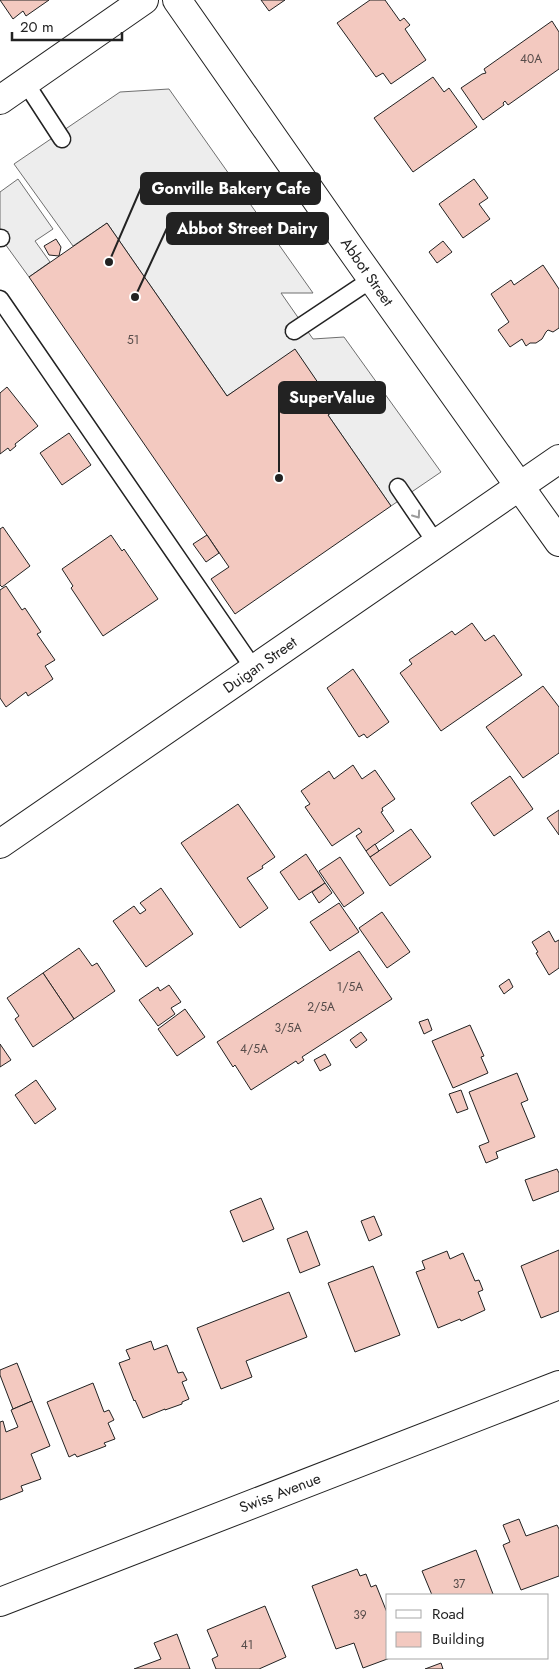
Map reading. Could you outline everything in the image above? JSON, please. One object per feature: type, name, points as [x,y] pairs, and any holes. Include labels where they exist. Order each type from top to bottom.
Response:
[{"type":"street","points":[[0,100],[144,0]]},
{"type":"street","name":"Abbot Street","points":[[177,0],[559,542]]},
{"type":"street","name":"Duigan Street","points":[[0,844],[559,459]]},
{"type":"street","name":"Swiss Avenue","points":[[0,1602],[559,1385]]},
{"type":"lane","points":[[25,82],[62,140]]},
{"type":"lane","points":[[294,331],[372,279]]},
{"type":"lane","points":[[0,299],[254,669]]},
{"type":"lane","points":[[398,487],[436,543]]},
{"type":"shaded area","points":[[169,89],[313,293],[281,293],[313,339],[344,337],[441,472],[391,506],[328,415],[336,409],[295,350],[227,396],[107,223],[73,246],[14,164],[120,92]]},
{"type":"shaded area","points":[[18,179],[53,229],[35,241],[50,262],[29,277],[0,237],[0,192]]},
{"type":"building","points":[[0,0],[49,0],[26,16],[23,11],[13,19]]},
{"type":"building","points":[[261,0],[285,0],[269,11]]},
{"type":"building","points":[[370,0],[385,0],[400,21],[404,18],[410,25],[405,29],[426,60],[391,84],[383,73],[376,77],[337,23]]},
{"type":"building","points":[[552,21],[559,32],[559,69],[508,105],[505,101],[504,105],[483,120],[461,88],[486,73],[484,69]]},
{"type":"building","points":[[433,77],[444,92],[449,88],[477,127],[413,172],[374,118]]},
{"type":"building","points":[[474,179],[488,198],[479,204],[490,219],[463,238],[439,204]]},
{"type":"building","points":[[107,223],[227,396],[295,349],[336,409],[328,415],[391,506],[235,614],[211,579],[229,567],[29,277]]},
{"type":"building","points":[[56,239],[61,247],[59,256],[49,255],[44,246]]},
{"type":"building","points":[[443,241],[452,252],[437,263],[429,252]]},
{"type":"building","points":[[543,265],[559,289],[559,328],[553,332],[548,330],[542,339],[536,343],[530,343],[526,346],[522,339],[510,347],[498,330],[509,322],[491,294],[511,280],[514,285]]},
{"type":"building","points":[[7,387],[38,426],[15,444],[16,446],[10,451],[8,448],[0,454],[0,393]]},
{"type":"building","points":[[69,433],[91,465],[62,485],[40,453]]},
{"type":"building","points":[[3,527],[30,566],[2,587],[0,585],[0,529]]},
{"type":"building","points":[[111,535],[122,551],[124,549],[158,599],[103,636],[71,588],[73,586],[62,569]]},
{"type":"building","points":[[207,535],[219,553],[206,562],[193,544]]},
{"type":"building","points":[[6,586],[22,610],[25,608],[41,632],[37,634],[55,660],[45,666],[53,679],[28,696],[26,692],[6,707],[0,698],[0,590]]},
{"type":"building","points":[[472,623],[485,641],[494,635],[522,675],[441,731],[400,673],[412,664],[409,660],[452,631],[455,635]]},
{"type":"building","points":[[353,669],[389,722],[367,738],[364,734],[359,737],[327,688]]},
{"type":"building","points":[[543,686],[559,707],[559,753],[523,778],[486,727]]},
{"type":"building","points":[[353,765],[362,779],[375,770],[395,799],[382,808],[383,811],[381,812],[394,831],[366,851],[356,836],[362,832],[359,828],[332,846],[305,807],[310,804],[301,791],[329,771],[334,779]]},
{"type":"building","points":[[510,776],[533,809],[494,836],[471,803]]},
{"type":"building","points":[[238,804],[275,857],[262,866],[263,868],[247,878],[268,908],[240,928],[181,843]]},
{"type":"building","points":[[559,810],[559,835],[547,818]]},
{"type":"building","points":[[411,829],[431,857],[390,886],[370,857]]},
{"type":"building","points":[[375,844],[379,851],[370,857],[366,851]]},
{"type":"building","points":[[306,854],[325,883],[299,900],[280,872]]},
{"type":"building","points":[[340,857],[364,893],[344,907],[319,871]]},
{"type":"building","points":[[325,883],[332,893],[319,903],[312,892]]},
{"type":"building","points":[[161,888],[193,934],[146,967],[113,921],[134,906],[140,914],[146,910],[140,903]]},
{"type":"building","points":[[339,903],[359,932],[330,951],[310,922]]},
{"type":"building","points":[[382,912],[410,952],[387,968],[359,928]]},
{"type":"building","points":[[549,931],[555,942],[559,940],[559,968],[549,975],[532,942]]},
{"type":"building","points":[[79,948],[92,966],[97,963],[115,991],[74,1019],[43,973]]},
{"type":"building","points":[[359,951],[392,999],[302,1057],[304,1060],[298,1064],[296,1061],[251,1090],[217,1042]]},
{"type":"building","points":[[43,973],[74,1019],[33,1047],[15,1019],[19,1016],[7,998]]},
{"type":"building","points":[[509,979],[513,987],[504,994],[499,986]]},
{"type":"building","points":[[169,985],[181,1002],[171,1008],[175,1014],[158,1026],[139,1000],[158,987],[160,991]]},
{"type":"building","points":[[185,1009],[205,1037],[177,1056],[158,1029]]},
{"type":"building","points":[[428,1019],[432,1030],[424,1034],[419,1022]]},
{"type":"building","points":[[470,1025],[484,1056],[481,1057],[488,1073],[453,1088],[432,1041]]},
{"type":"building","points":[[361,1032],[367,1040],[356,1048],[350,1040]]},
{"type":"building","points":[[0,1044],[11,1060],[0,1067]]},
{"type":"building","points":[[325,1054],[331,1065],[320,1071],[314,1060]]},
{"type":"building","points":[[517,1073],[528,1100],[521,1103],[535,1137],[496,1152],[498,1158],[486,1163],[479,1146],[489,1142],[469,1092]]},
{"type":"building","points":[[36,1080],[56,1109],[35,1124],[15,1095]]},
{"type":"building","points":[[461,1090],[468,1109],[457,1113],[449,1094]]},
{"type":"building","points":[[557,1169],[559,1173],[559,1191],[533,1201],[525,1180]]},
{"type":"building","points":[[261,1198],[274,1229],[243,1242],[230,1211]]},
{"type":"building","points":[[374,1216],[382,1235],[369,1241],[361,1221]]},
{"type":"building","points":[[307,1231],[320,1265],[300,1273],[287,1239]]},
{"type":"building","points":[[559,1250],[559,1311],[541,1318],[521,1266]]},
{"type":"building","points":[[447,1251],[450,1259],[463,1253],[475,1281],[479,1280],[483,1290],[478,1292],[485,1310],[461,1321],[460,1319],[438,1328],[416,1272],[425,1269],[422,1261]]},
{"type":"building","points":[[373,1266],[400,1335],[355,1352],[328,1283]]},
{"type":"building","points":[[289,1292],[307,1337],[246,1361],[252,1377],[221,1389],[197,1328]]},
{"type":"building","points":[[151,1341],[154,1350],[167,1345],[178,1373],[183,1372],[187,1380],[182,1382],[189,1399],[182,1402],[182,1404],[143,1418],[119,1363],[130,1359],[126,1350]]},
{"type":"building","points":[[17,1363],[32,1401],[13,1409],[0,1375],[0,1370]]},
{"type":"building","points":[[93,1383],[104,1412],[109,1410],[114,1420],[108,1423],[115,1439],[104,1443],[106,1446],[77,1457],[75,1454],[69,1457],[47,1402]]},
{"type":"building","points":[[32,1401],[50,1446],[31,1454],[41,1479],[21,1486],[23,1491],[0,1500],[0,1422],[3,1421],[6,1432],[18,1427],[11,1410]]},
{"type":"building","points":[[519,1519],[526,1536],[557,1525],[559,1529],[559,1576],[521,1590],[503,1545],[510,1542],[503,1525]]},
{"type":"building","points":[[476,1550],[493,1594],[432,1594],[422,1571]]},
{"type":"building","points":[[357,1569],[360,1576],[366,1574],[371,1587],[376,1585],[386,1610],[387,1659],[363,1668],[354,1643],[336,1649],[312,1586]]},
{"type":"building","points":[[265,1606],[286,1657],[259,1669],[216,1669],[212,1659],[218,1656],[207,1630]]},
{"type":"building","points":[[177,1634],[190,1669],[134,1669],[161,1659],[154,1643]]},
{"type":"building","points":[[441,1663],[443,1669],[425,1669]]},
{"type":"place","name":"Gonville Bakery Cafe","points":[[109,262]]},
{"type":"place","name":"Abbot Street Dairy","points":[[135,297]]},
{"type":"place","name":"SuperValue","points":[[279,478]]}]
